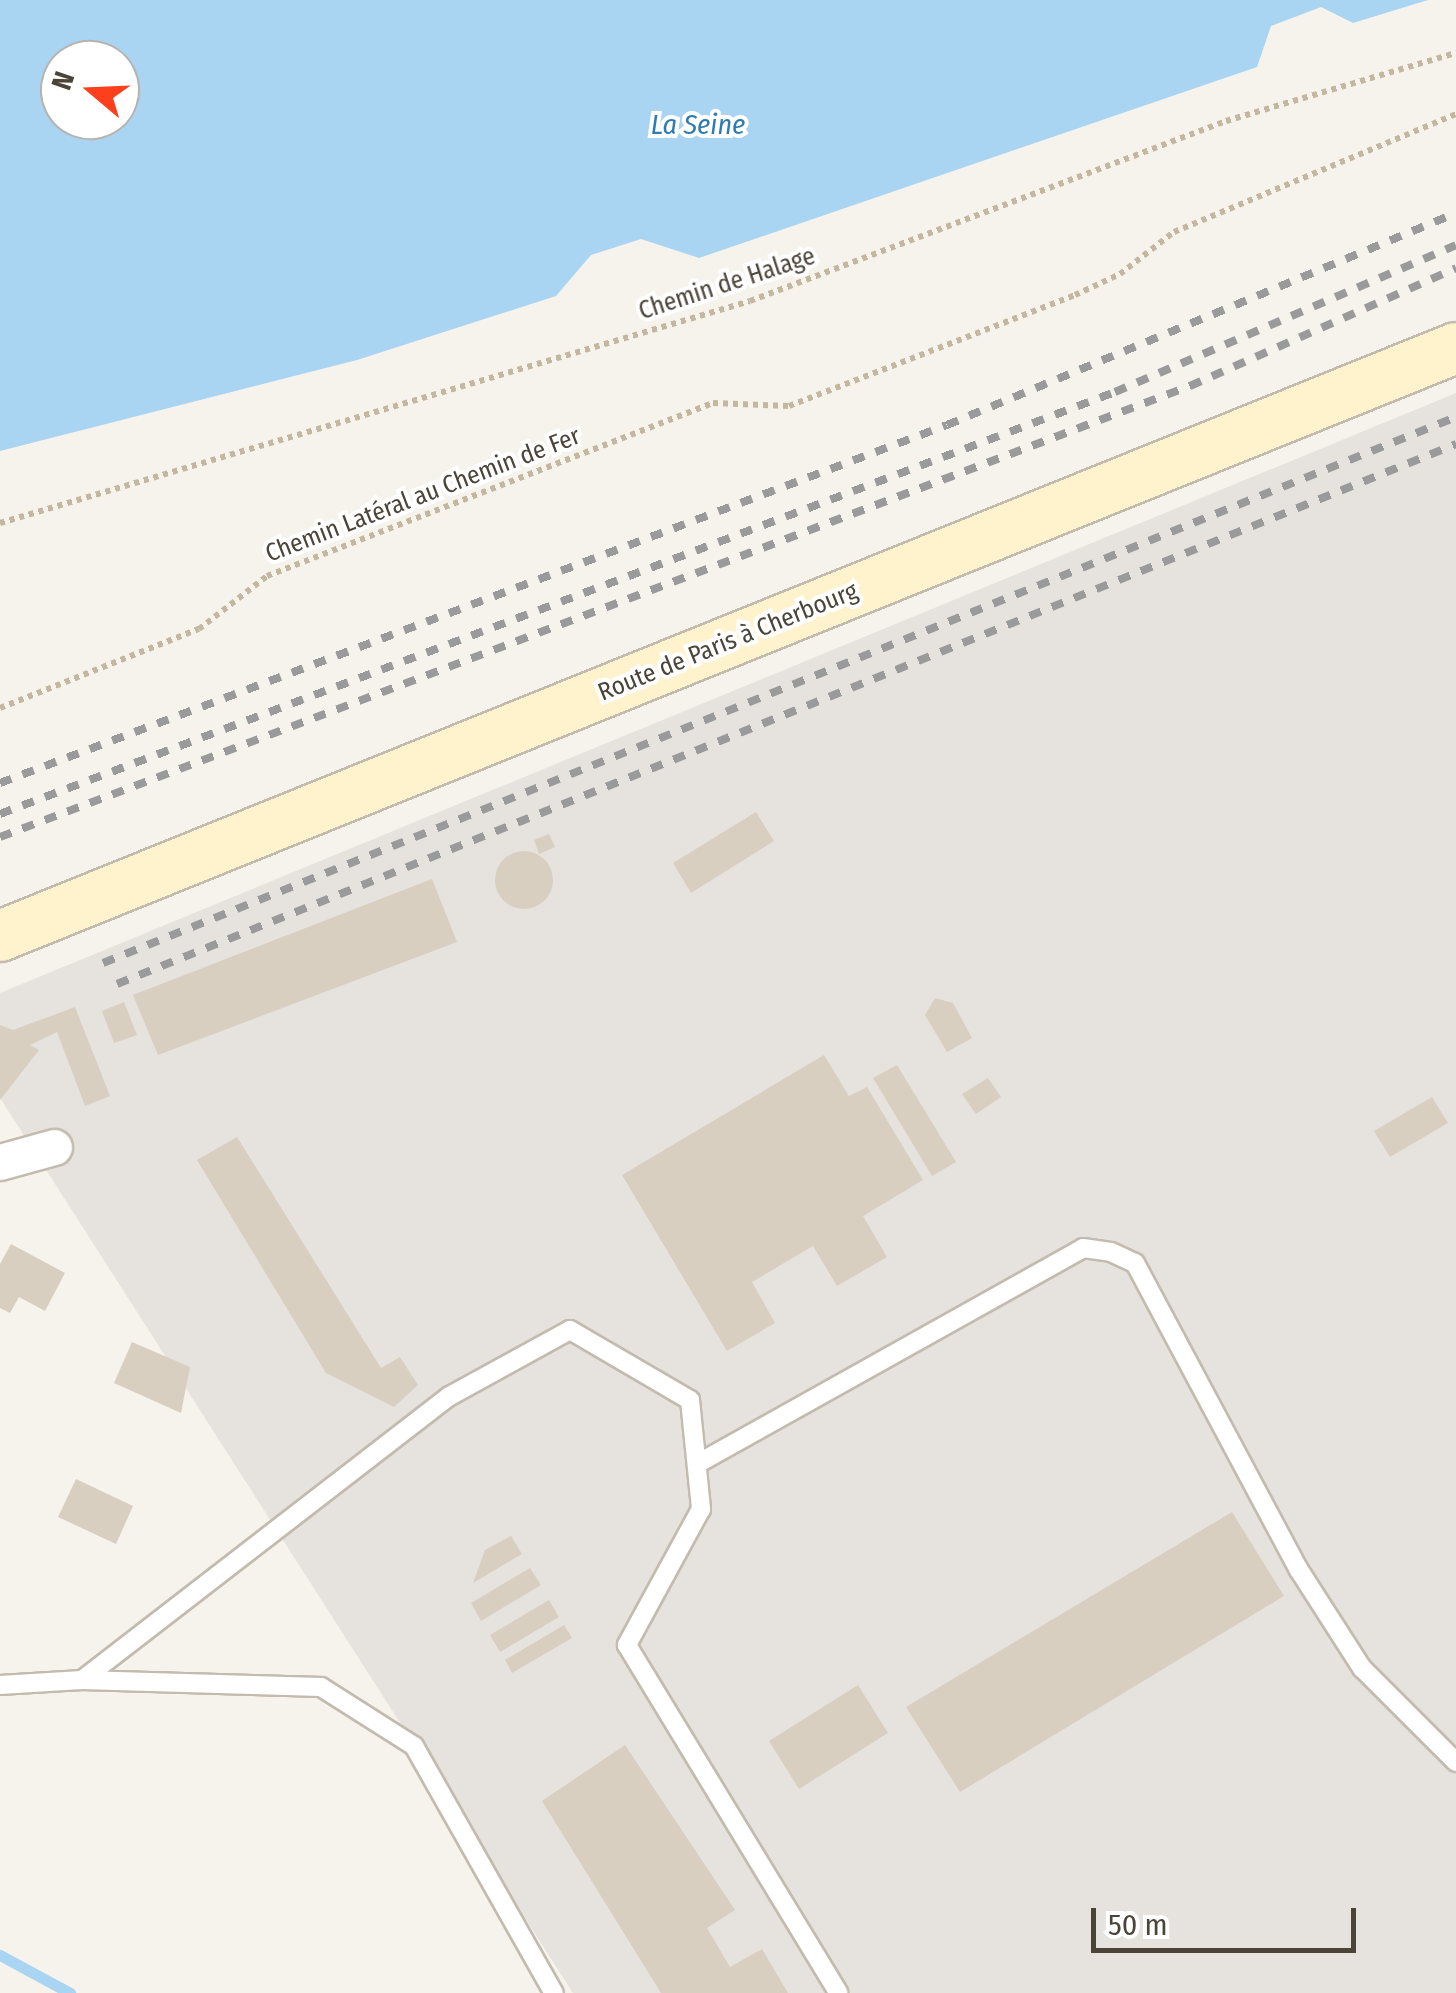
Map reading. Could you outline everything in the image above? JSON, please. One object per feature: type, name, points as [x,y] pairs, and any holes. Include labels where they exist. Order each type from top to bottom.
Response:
[{"type":"main road","name":"Route de Paris à Cherbourg","points":[[0,936],[1456,348]]},
{"type":"street","points":[[0,1162],[54,1147]]},
{"type":"lane","points":[[697,1464],[1082,1248],[1111,1252],[1135,1263],[1299,1570],[1362,1668],[1456,1762]]},
{"type":"lane","points":[[82,1680],[448,1397],[570,1330],[690,1400],[702,1509],[628,1646],[839,1993]]},
{"type":"lane","points":[[0,1686],[82,1680],[321,1687],[414,1746],[554,1993]]},
{"type":"path","name":"Chemin de Halage","points":[[0,523],[750,301],[1226,120],[1456,53]]},
{"type":"path","name":"Chemin Latéral au Chemin de Fer","points":[[0,708],[199,630],[267,576],[650,427],[713,403],[789,406],[1076,296],[1120,274],[1174,232],[1456,114]]},
{"type":"shaded area","points":[[1456,393],[1456,1993],[573,1993],[0,1098],[0,993]]},
{"type":"water","name":"La Seine","points":[[0,0],[1428,0],[1353,23],[1321,7],[1271,26],[1257,67],[699,258],[641,239],[591,255],[556,296],[357,360],[0,451]]},
{"type":"building","points":[[756,812],[774,841],[691,893],[673,863]]},
{"type":"building","points":[[549,834],[555,847],[539,854],[534,840]]},
{"type":"building","points":[[524,851],[545,859],[553,880],[545,901],[524,909],[503,901],[495,880],[503,859]]},
{"type":"building","points":[[432,879],[457,942],[158,1055],[133,995]]},
{"type":"building","points":[[935,998],[953,1003],[972,1038],[947,1052],[925,1015]]},
{"type":"building","points":[[124,1002],[137,1035],[114,1043],[102,1011]]},
{"type":"building","points":[[75,1007],[110,1096],[85,1106],[57,1032],[30,1045],[39,1050],[0,1100],[0,1025],[13,1030]]},
{"type":"building","points":[[824,1055],[849,1096],[867,1087],[923,1180],[863,1216],[887,1257],[837,1286],[813,1246],[752,1282],[775,1323],[727,1351],[622,1175]]},
{"type":"building","points":[[897,1065],[956,1162],[932,1176],[873,1078]]},
{"type":"building","points":[[988,1078],[1001,1097],[976,1114],[962,1094]]},
{"type":"building","points":[[1432,1097],[1448,1123],[1390,1157],[1374,1131]]},
{"type":"building","points":[[237,1137],[381,1368],[400,1357],[418,1385],[394,1407],[326,1373],[197,1160]]},
{"type":"building","points":[[11,1244],[65,1273],[45,1311],[19,1297],[10,1313],[0,1308],[0,1264]]},
{"type":"building","points":[[132,1342],[190,1367],[181,1413],[114,1383]]},
{"type":"building","points":[[76,1479],[133,1506],[116,1544],[58,1517]]},
{"type":"building","points":[[1232,1512],[1284,1596],[960,1792],[906,1707]]},
{"type":"building","points":[[511,1536],[522,1554],[473,1583],[485,1550]]},
{"type":"building","points":[[530,1568],[541,1585],[481,1621],[471,1603]]},
{"type":"building","points":[[549,1600],[559,1617],[500,1652],[490,1635]]},
{"type":"building","points":[[564,1625],[572,1638],[512,1673],[505,1660]]},
{"type":"building","points":[[858,1685],[888,1733],[799,1789],[769,1741]]},
{"type":"building","points":[[625,1745],[735,1910],[707,1928],[730,1967],[762,1949],[788,1993],[661,1993],[542,1801]]},
{"type":"waterway","points":[[0,1955],[70,1993]]},
{"type":"railway","points":[[0,783],[947,425],[1456,213]]},
{"type":"railway","points":[[0,814],[1115,392],[1456,245]]},
{"type":"railway","points":[[0,837],[1190,386],[1456,268]]},
{"type":"railway","points":[[103,963],[1456,417]]},
{"type":"railway","points":[[117,984],[1456,444]]}]
